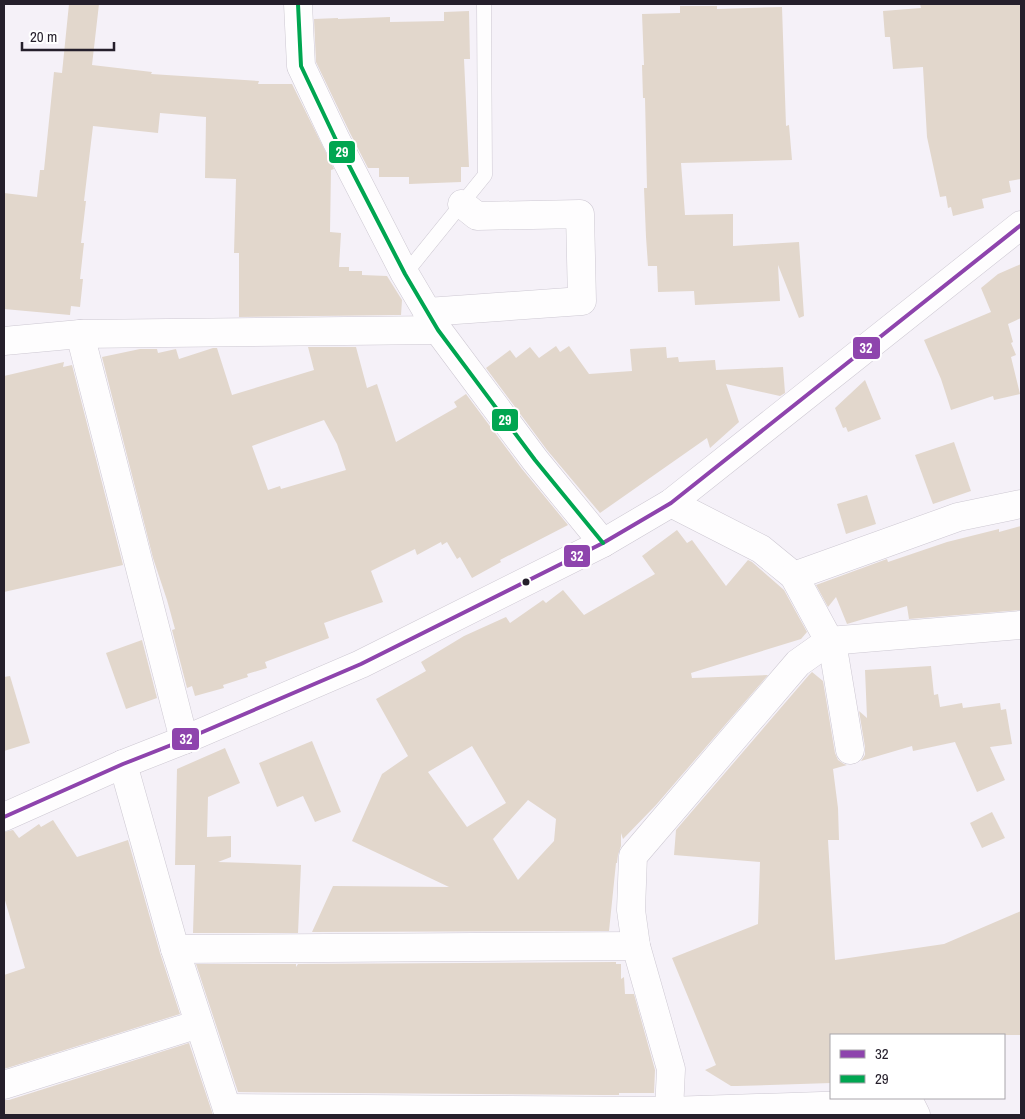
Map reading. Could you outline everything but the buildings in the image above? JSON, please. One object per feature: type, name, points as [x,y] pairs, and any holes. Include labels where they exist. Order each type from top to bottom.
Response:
[{"type":"street","points":[[298,4],[302,66],[336,140],[405,274],[432,321],[535,460],[602,542]]},
{"type":"street","points":[[4,341],[80,334],[432,321],[582,300],[580,214],[476,216],[462,204]]},
{"type":"street","points":[[4,817],[123,764],[184,740],[361,664],[602,542],[671,503],[1021,225]]},
{"type":"street","points":[[80,334],[184,740]]},
{"type":"street","points":[[671,503],[761,548],[794,576],[833,648],[850,750]]},
{"type":"street","points":[[794,576],[958,517],[1021,504]]},
{"type":"street","points":[[669,1111],[671,1069],[636,946],[631,910],[632,856],[798,664],[829,641],[1021,625]]},
{"type":"street","points":[[123,764],[175,949],[228,1112],[669,1111],[910,1103],[916,1115]]},
{"type":"street","points":[[175,949],[636,946]]},
{"type":"street","points":[[4,1085],[200,1024]]},
{"type":"lane","points":[[405,274],[486,174],[484,4]]},
{"type":"transit line","name":"29","points":[[298,4],[301,66],[336,140],[405,274],[438,330],[535,460],[603,543]]},
{"type":"transit line","name":"32","points":[[4,817],[123,764],[184,740],[361,664],[603,543],[671,503],[1021,225]]}]
